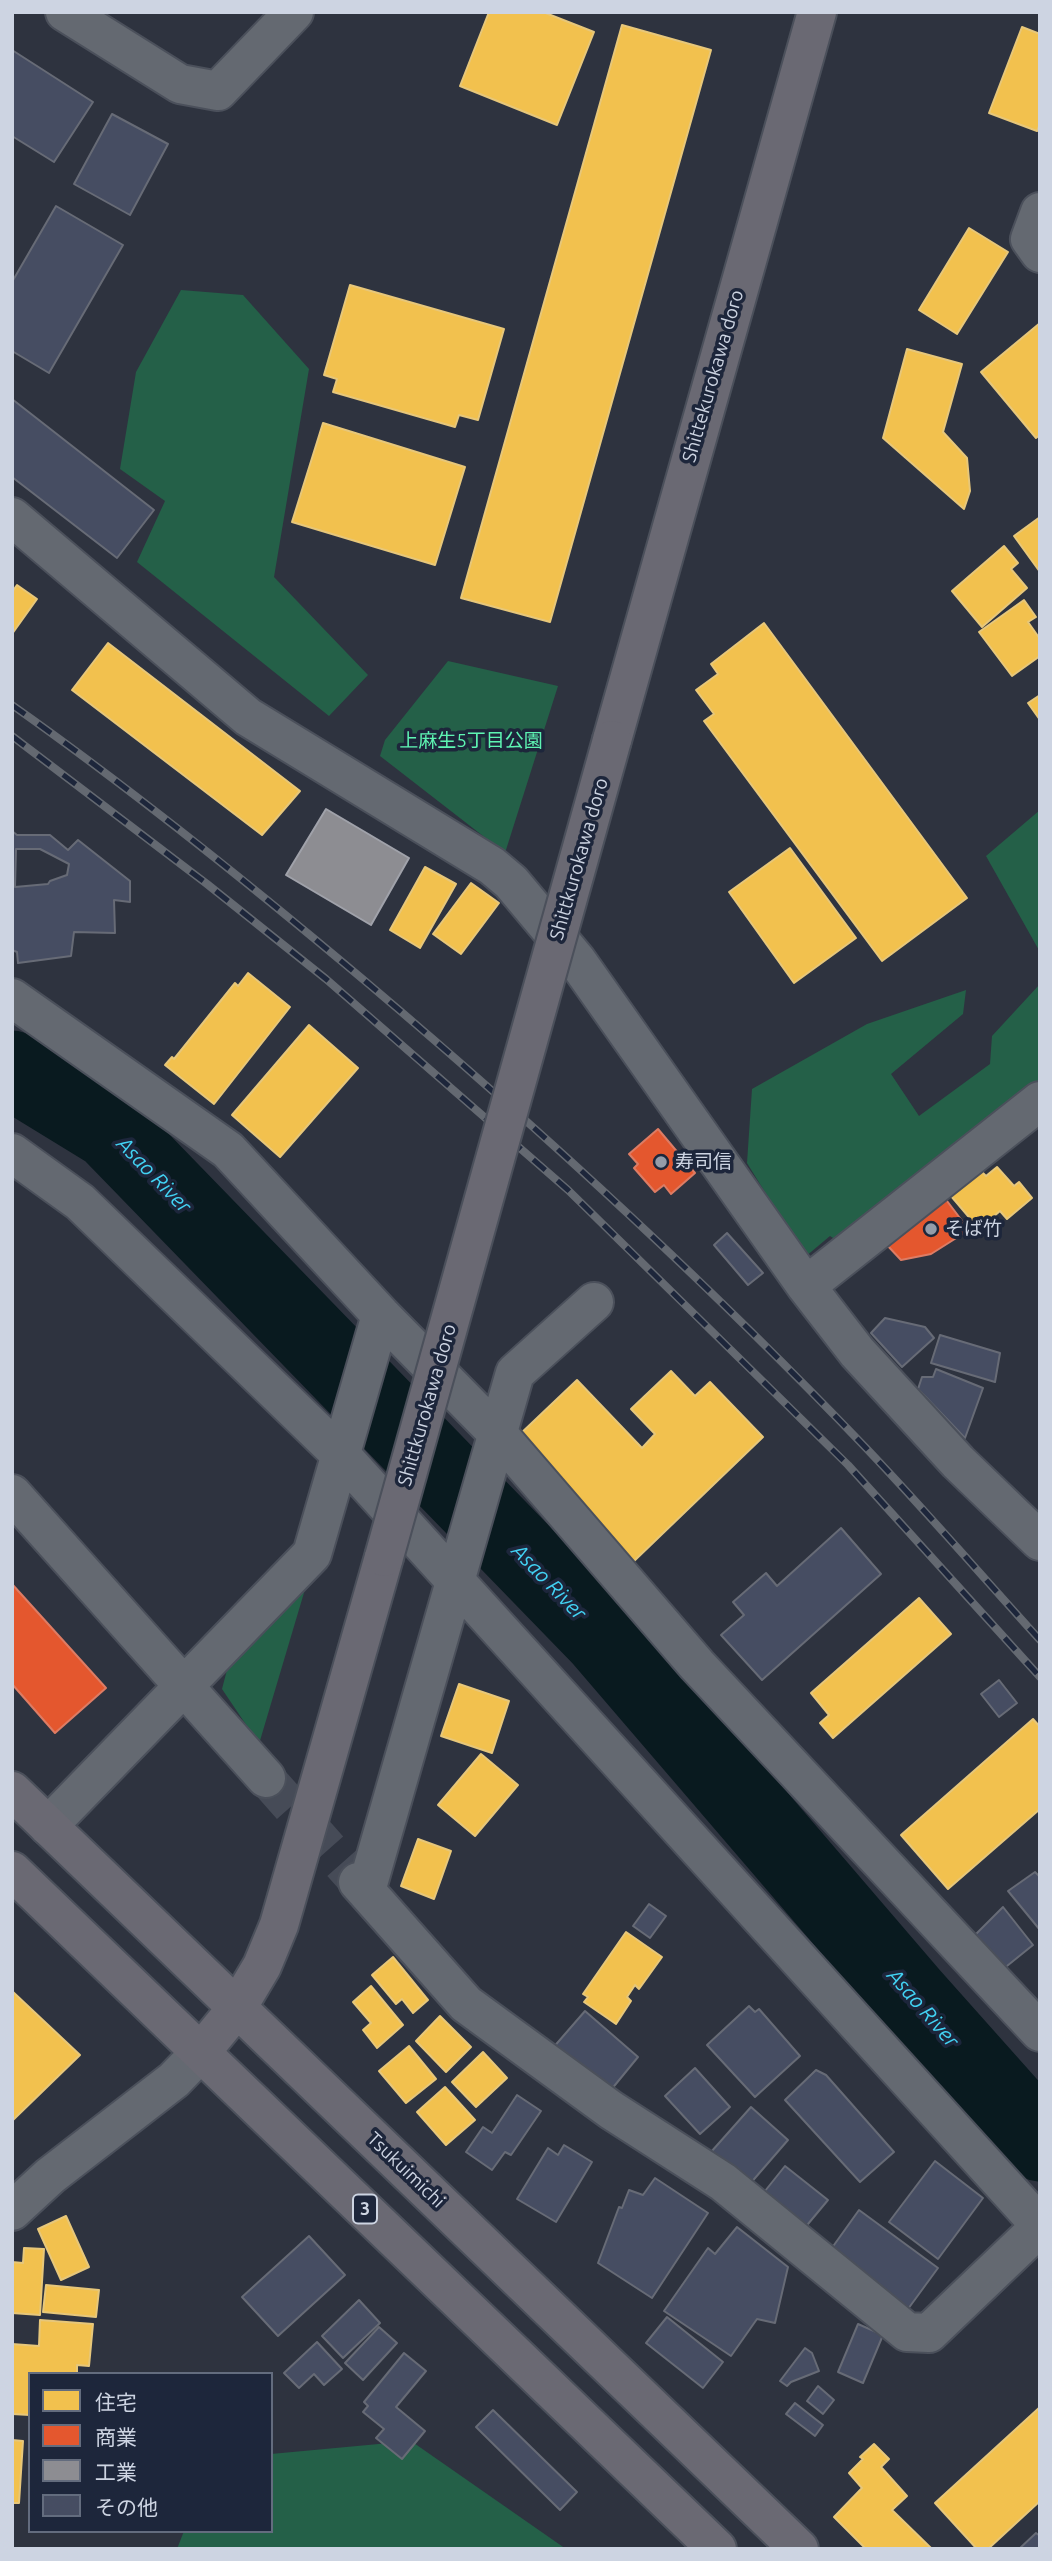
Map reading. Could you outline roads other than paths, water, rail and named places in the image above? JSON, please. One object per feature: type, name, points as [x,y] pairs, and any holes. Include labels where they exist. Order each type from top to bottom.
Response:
[{"type":"main road","name":"Shittekurokawa doro","points":[[612,740],[817,12]]},
{"type":"main road","name":"Shittkurokawa doro","points":[[201,2052],[237,2008],[262,1966],[279,1926],[612,740]]},
{"type":"main road","name":"Tsukuimichi","points":[[12,1791],[799,2549]]},
{"type":"main road","name":"3","points":[[12,1871],[717,2549]]},
{"type":"street","points":[[65,12],[180,85],[218,91],[294,12]]},
{"type":"street","points":[[1040,212],[1030,239],[1040,253]]},
{"type":"street","points":[[12,517],[248,717],[492,866],[511,882],[577,961],[806,1286],[857,1352],[958,1462],[1040,1541]]},
{"type":"street","points":[[12,998],[228,1150],[381,1315],[497,1433],[697,1665],[1040,2032]]},
{"type":"street","points":[[1010,1126],[1040,1078]]},
{"type":"street","points":[[806,1286],[1040,1101]]},
{"type":"street","points":[[12,1153],[80,1202],[343,1444],[456,1576],[1040,2226],[929,2333],[907,2332],[723,2182],[611,2109],[466,2004],[362,1886],[456,1576],[515,1373],[594,1302]]},
{"type":"street","points":[[48,1826],[312,1554],[381,1315]]},
{"type":"street","points":[[12,1494],[266,1778]]},
{"type":"street","points":[[12,2211],[50,2176],[174,2080],[201,2052]]},
{"type":"waterway","name":"Asao River","points":[[12,1070],[110,1130],[602,1637],[910,1996],[1040,2142]]},
{"type":"tunnel","points":[[266,1778],[358,1882]]},
{"type":"railway","points":[[12,705],[147,805],[279,909],[430,1037],[622,1208],[746,1326],[888,1471],[1040,1640]]},
{"type":"railway","points":[[12,736],[207,884],[326,979],[568,1190],[848,1465],[1040,1677]]},
{"type":"place","name":"寿司信","points":[[661,1162]]},
{"type":"place","name":"そば竹","points":[[931,1229]]},
{"type":"park label","name":"上麻生5丁目公園","points":[[471,741]]}]
